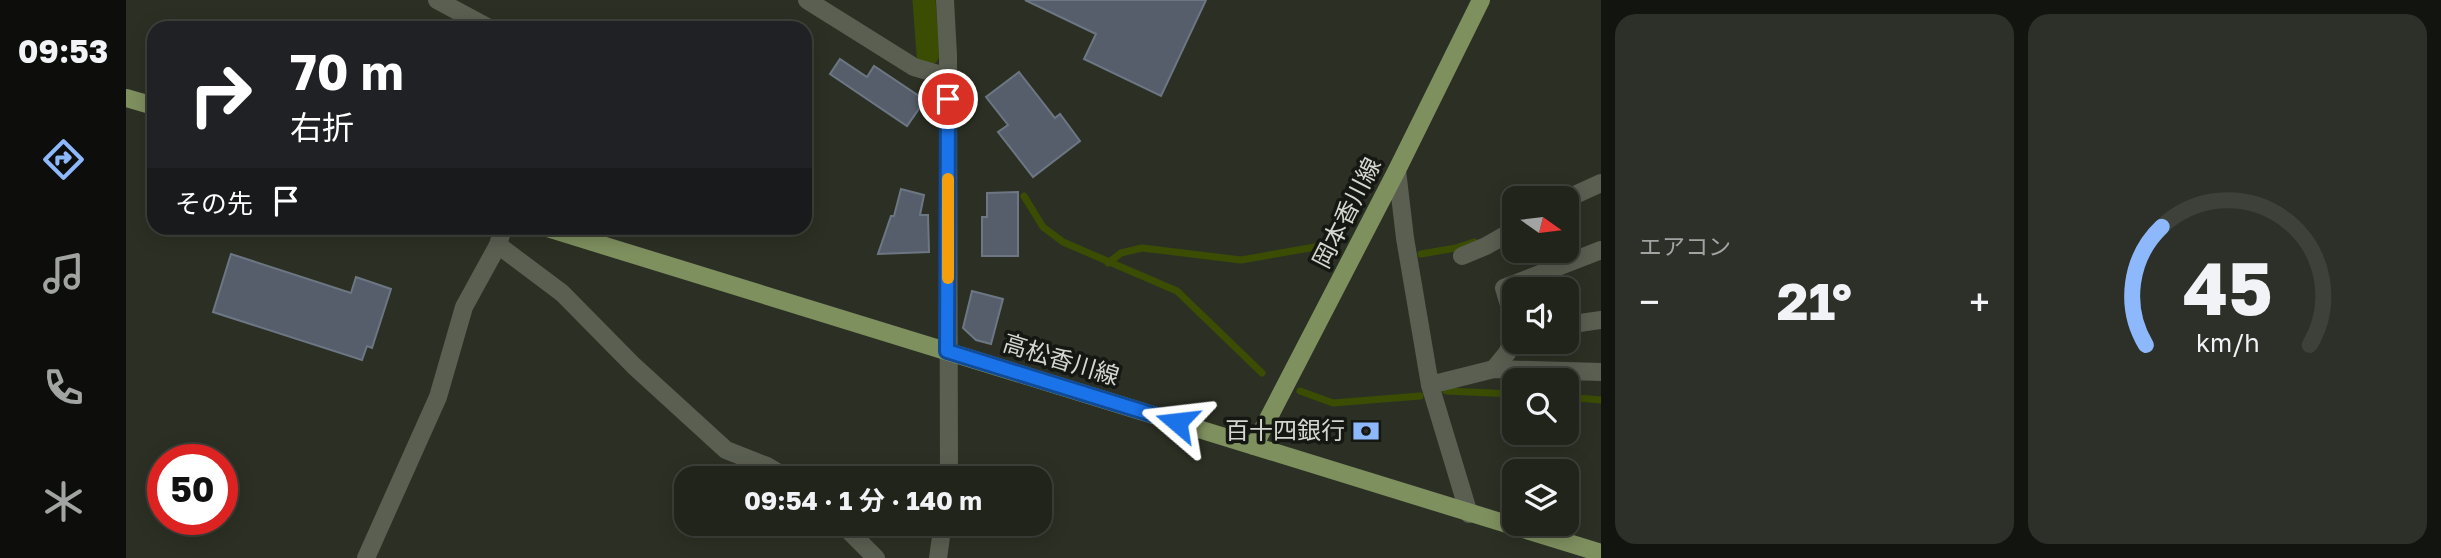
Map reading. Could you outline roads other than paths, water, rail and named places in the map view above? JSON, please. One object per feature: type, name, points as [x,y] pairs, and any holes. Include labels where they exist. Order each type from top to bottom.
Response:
[{"type":"main road","name":"岡本香川線","points":[[1254,446],[1397,170],[1481,0]]},
{"type":"main road","points":[[126,98],[147,104]]},
{"type":"main road","name":"高松香川線","points":[[570,235],[1601,553]]},
{"type":"street","points":[[437,0],[476,21]]},
{"type":"street","points":[[807,0],[914,67],[948,77]]},
{"type":"street","points":[[945,0],[948,77],[949,466]]},
{"type":"street","points":[[1397,170],[1405,237],[1430,385],[1469,514]]},
{"type":"street","points":[[1579,193],[1601,183]]},
{"type":"street","points":[[366,558],[438,397],[464,307],[500,236],[562,292],[634,366],[726,450],[767,466]]},
{"type":"street","points":[[1462,256],[1502,237]]},
{"type":"street","points":[[1532,277],[1601,250]]},
{"type":"street","points":[[1579,323],[1601,320]]},
{"type":"street","points":[[1494,369],[1506,354]]},
{"type":"street","points":[[1430,385],[1494,369],[1601,372]]},
{"type":"street","points":[[854,536],[876,558]]},
{"type":"street","points":[[938,558],[941,536]]},
{"type":"waterway","points":[[924,0],[928,54]]},
{"type":"waterway","points":[[1024,196],[1043,227],[1063,242],[1177,291],[1262,373]]},
{"type":"waterway","points":[[1421,254],[1474,242]]},
{"type":"waterway","points":[[1108,263],[1121,253],[1142,248],[1241,260],[1321,246]]},
{"type":"waterway","points":[[1300,391],[1333,403],[1420,396]]},
{"type":"waterway","points":[[1446,391],[1502,393]]},
{"type":"waterway","points":[[1579,398],[1601,400]]},
{"type":"place","name":"百十四銀行","points":[[1366,431]]}]
